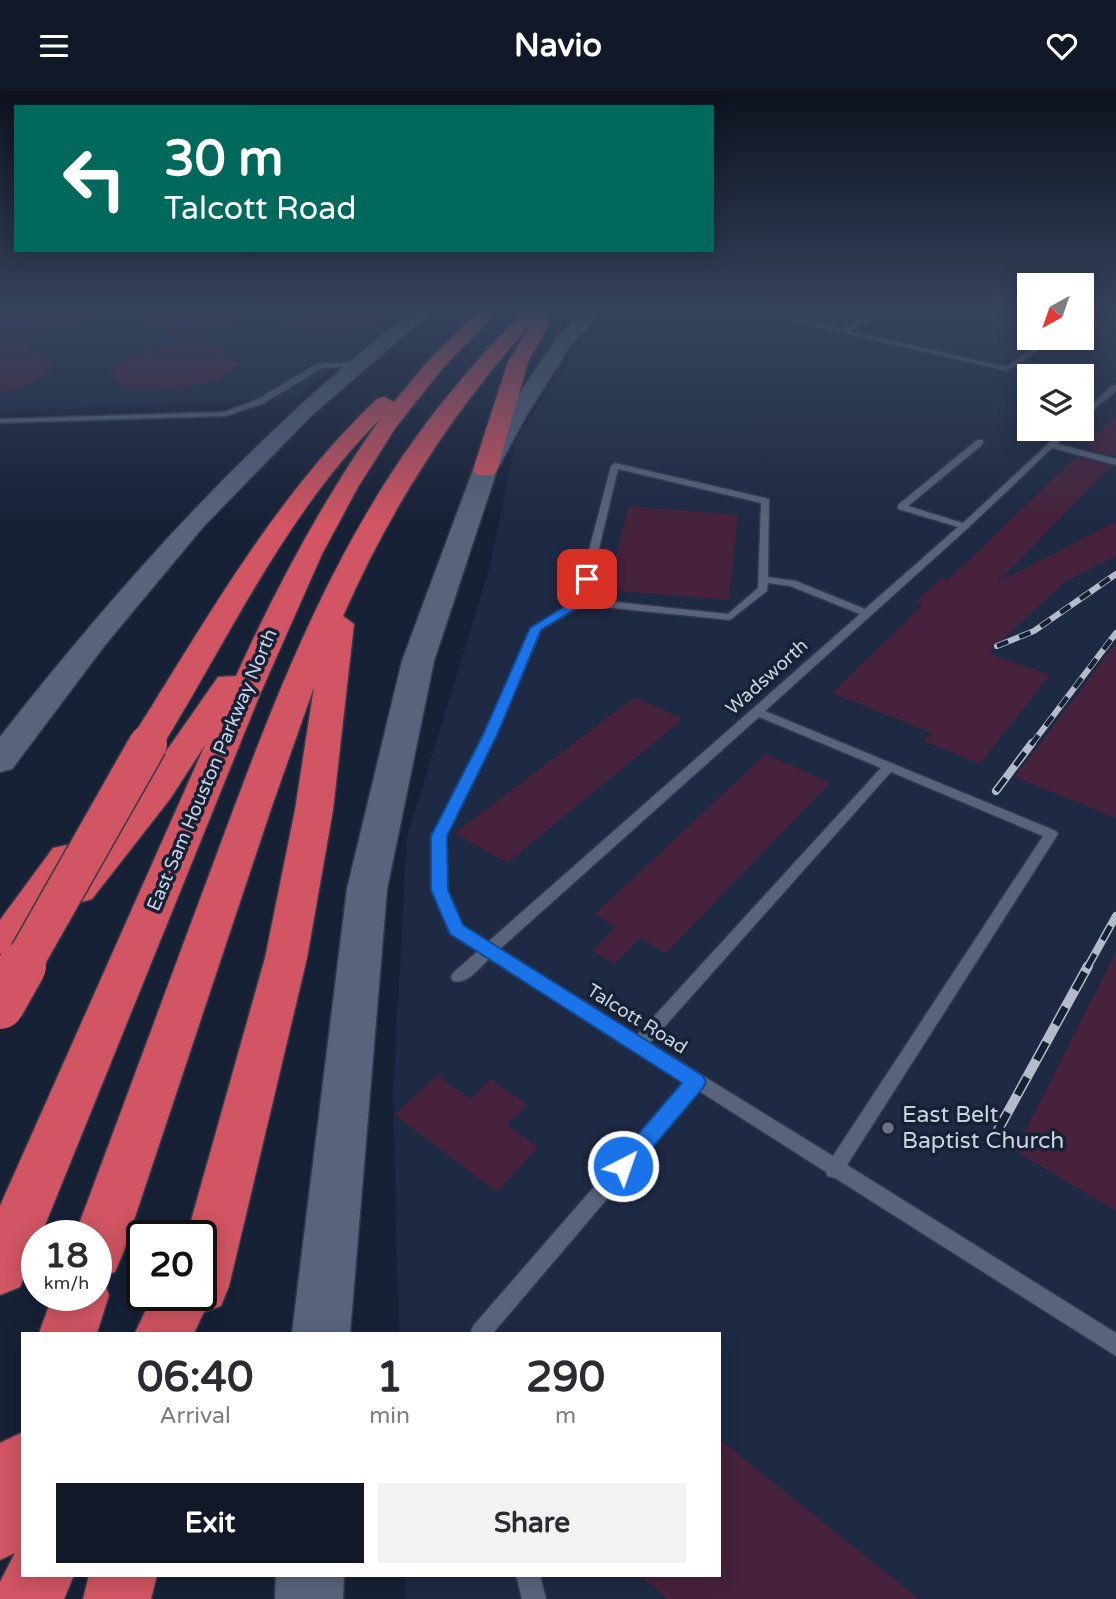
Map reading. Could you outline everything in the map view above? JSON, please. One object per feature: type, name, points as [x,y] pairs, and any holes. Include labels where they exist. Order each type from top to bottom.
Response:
[{"type":"highway","points":[[0,1005],[220,619],[285,514],[335,449],[411,381]]},
{"type":"highway","name":"East Sam Houston Parkway North","points":[[0,1268],[297,572],[344,489],[424,381]]},
{"type":"highway","points":[[108,1220],[243,834],[325,621],[349,567],[422,441],[469,381]]},
{"type":"highway","points":[[485,470],[512,381]]},
{"type":"highway","points":[[215,1220],[286,958],[314,810],[349,567]]},
{"type":"highway","points":[[0,983],[157,791],[236,673],[297,572]]},
{"type":"highway","points":[[0,953],[148,744]]},
{"type":"highway","points":[[68,1332],[76,1311]]},
{"type":"highway","points":[[164,1332],[175,1311]]},
{"type":"highway","points":[[188,1332],[194,1311]]},
{"type":"highway","points":[[0,1527],[21,1468]]},
{"type":"highway","points":[[27,1599],[39,1577]]},
{"type":"highway","points":[[117,1599],[122,1577]]},
{"type":"main road","points":[[0,761],[191,525],[291,423],[338,381]]},
{"type":"main road","points":[[321,1332],[367,889],[418,661],[485,470],[538,381]]},
{"type":"main road","points":[[309,1599],[310,1577]]},
{"type":"lane","points":[[0,421],[226,414],[261,401],[294,381]]},
{"type":"lane","points":[[1094,406],[1116,387]]},
{"type":"lane","name":"Wadsworth","points":[[459,977],[965,526],[1055,441]]},
{"type":"lane","points":[[965,526],[901,507],[980,442]]},
{"type":"lane","points":[[1050,445],[1116,462]]},
{"type":"lane","points":[[615,466],[766,501],[763,579],[762,589],[730,618],[581,602],[615,466]]},
{"type":"lane","points":[[763,579],[792,583],[866,613]]},
{"type":"lane","name":"Talcott Road","points":[[581,602],[536,628],[490,735],[439,836],[439,890],[456,929],[834,1170],[1116,1345]]},
{"type":"lane","points":[[756,711],[1051,834],[834,1170]]},
{"type":"lane","points":[[638,1045],[890,766]]},
{"type":"lane","points":[[481,1332],[696,1082]]},
{"type":"lane","points":[[528,1577],[534,1599]]},
{"type":"shaded area","points":[[0,381],[317,381],[295,398],[0,411]]},
{"type":"shaded area","points":[[555,381],[1017,381],[1017,441],[1094,441],[1094,381],[1116,381],[1116,1599],[406,1599],[405,1577],[721,1577],[721,1332],[399,1332],[393,1095],[407,837],[489,570],[516,438]]},
{"type":"building","points":[[0,381],[36,381],[32,384],[0,394]]},
{"type":"building","points":[[116,381],[212,381],[177,389],[134,388]]},
{"type":"building","points":[[1116,416],[1116,456],[1086,449],[1090,445],[1087,444],[1094,441],[1094,437]]},
{"type":"building","points":[[1076,457],[1111,466],[998,582],[1116,522],[1116,556],[1065,582],[988,653],[1050,675],[980,764],[924,741],[932,733],[832,693],[923,605],[916,602],[942,578],[948,580]]},
{"type":"building","points":[[629,506],[738,515],[729,600],[607,590]]},
{"type":"building","points":[[1116,643],[1116,818],[1015,777]]},
{"type":"building","points":[[635,697],[683,719],[507,863],[455,833]]},
{"type":"building","points":[[766,754],[830,783],[666,953],[640,938],[614,964],[592,951],[616,927],[595,914]]},
{"type":"building","points":[[1116,952],[1116,1211],[1015,1151]]},
{"type":"building","points":[[437,1075],[471,1099],[491,1079],[527,1105],[507,1125],[538,1147],[497,1192],[395,1115]]},
{"type":"building","points":[[721,1441],[919,1599],[667,1599],[643,1577],[721,1577]]},
{"type":"railway","points":[[997,646],[1034,631],[1116,574]]},
{"type":"railway","points":[[1031,745],[1116,633]]},
{"type":"railway","points":[[996,791],[1032,743]]},
{"type":"railway","points":[[1087,968],[1116,916]]},
{"type":"railway","points":[[998,1130],[1088,966]]},
{"type":"place","name":"East Belt Baptist Church","points":[[888,1128]]},
{"type":"route","points":[[587,579],[581,602],[536,628],[490,735],[439,836],[439,890],[456,929],[696,1082],[623,1166]]}]
